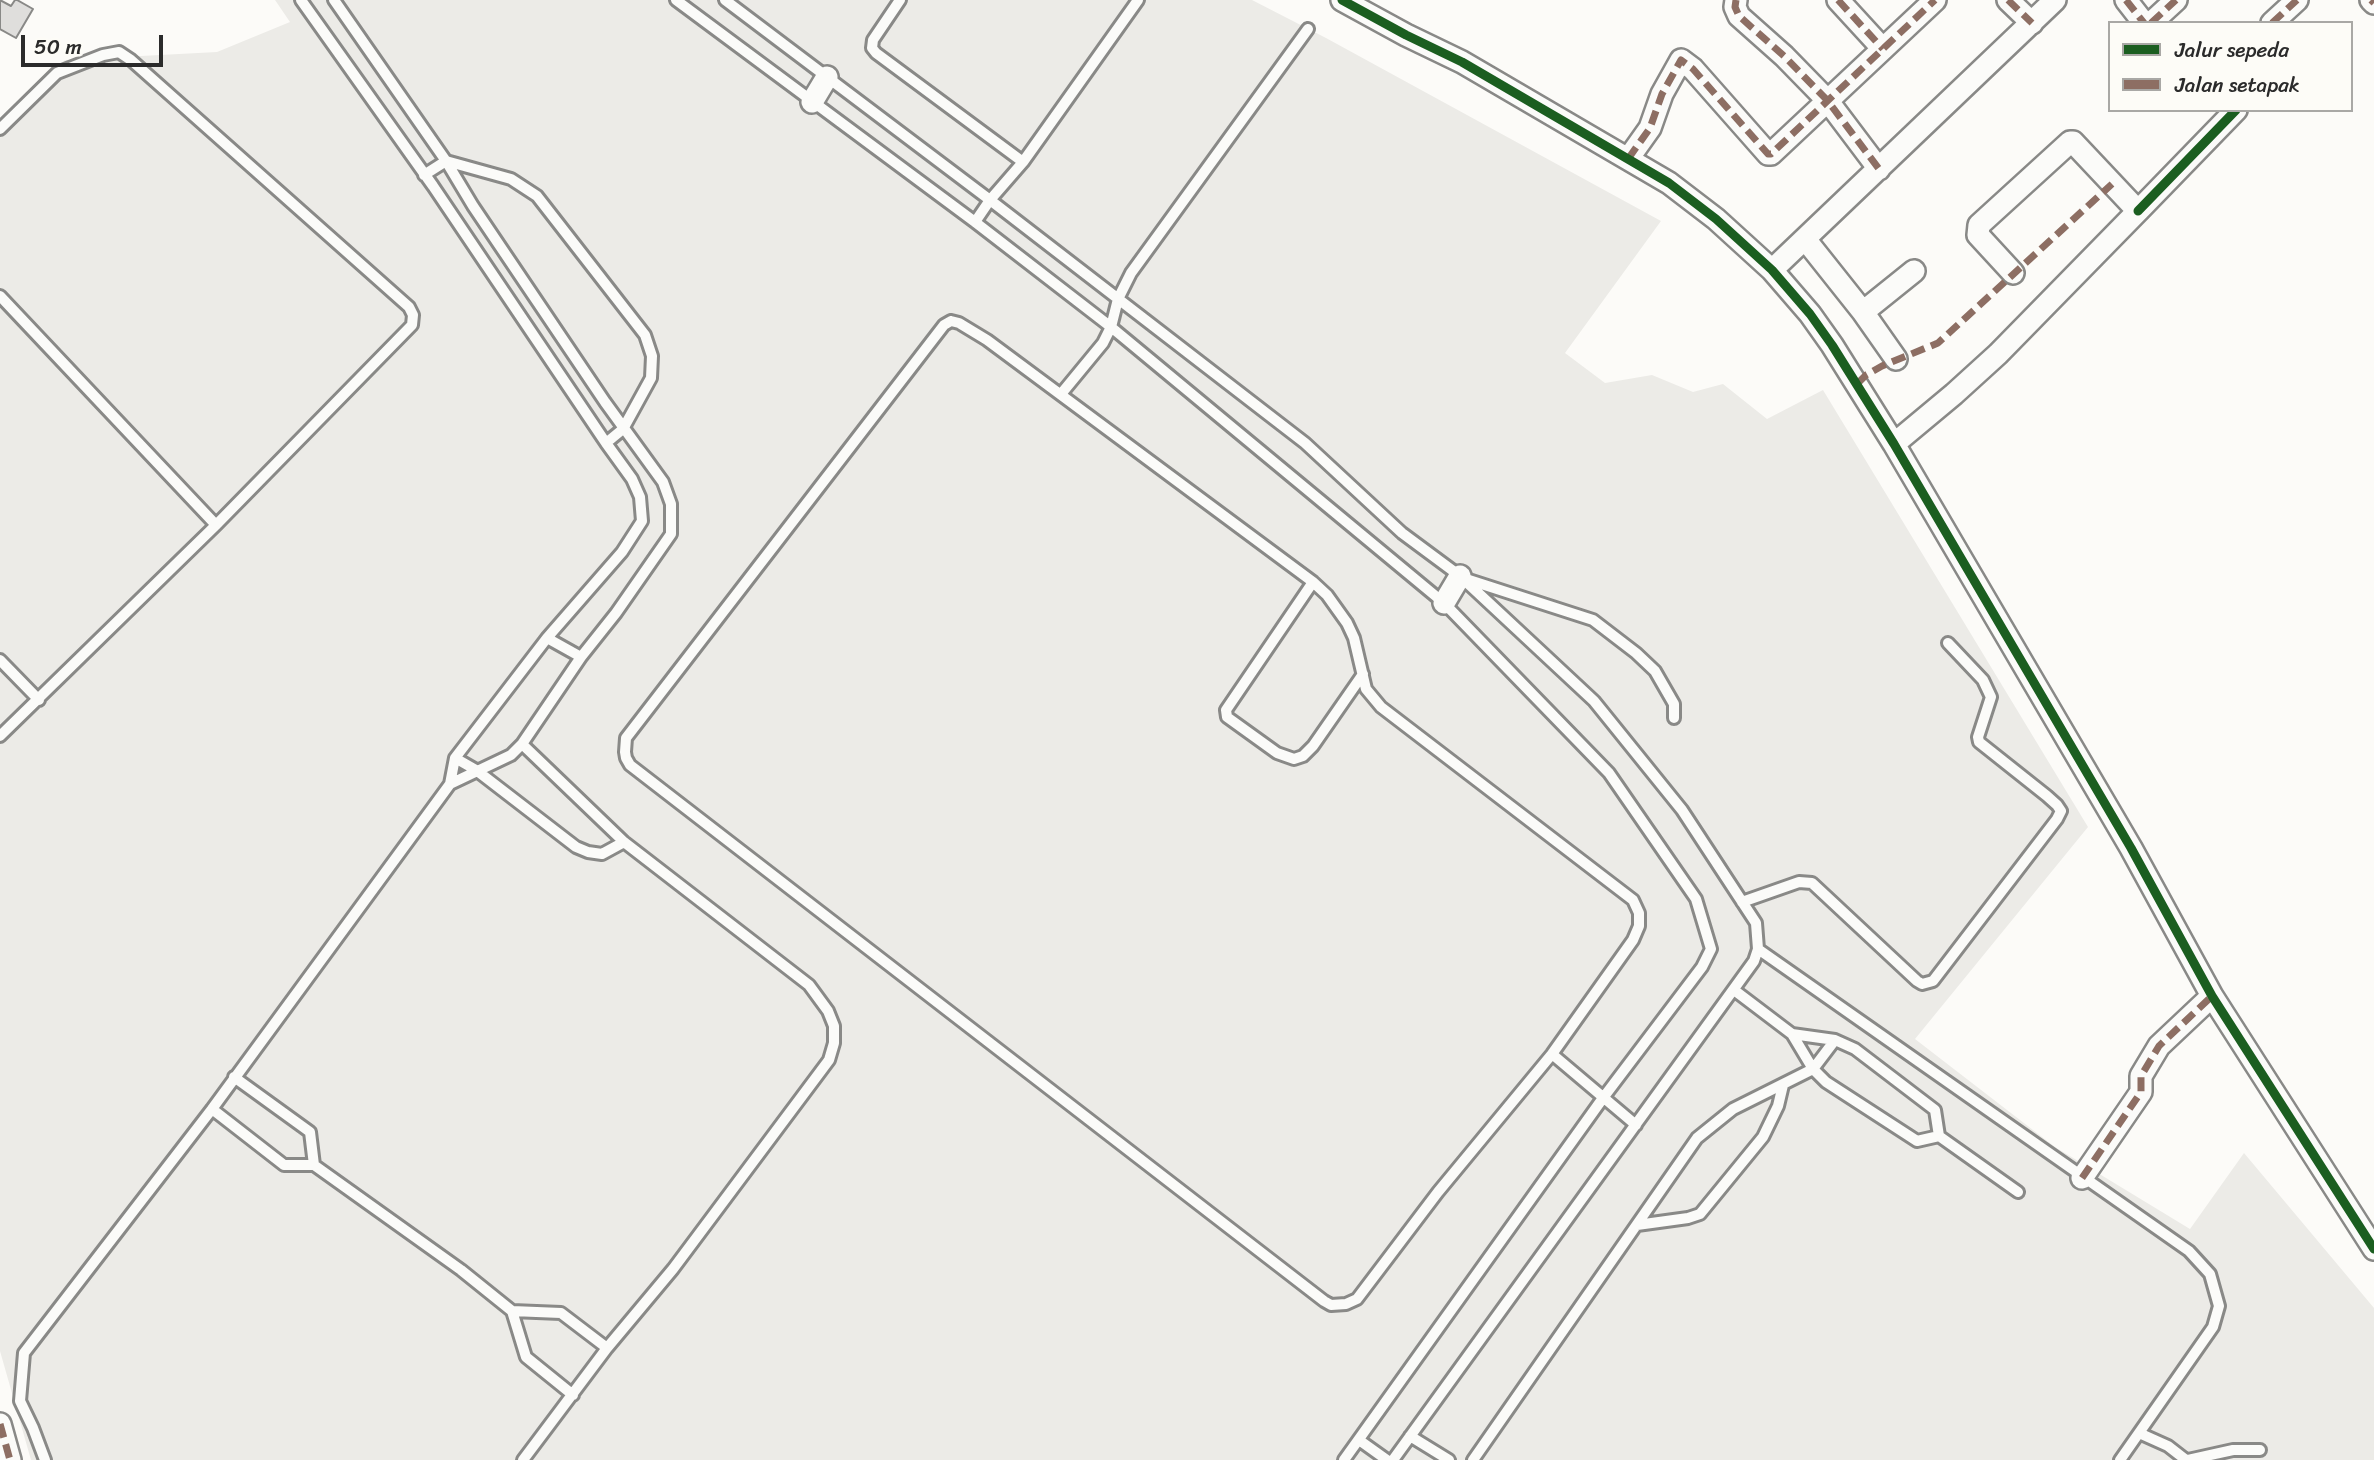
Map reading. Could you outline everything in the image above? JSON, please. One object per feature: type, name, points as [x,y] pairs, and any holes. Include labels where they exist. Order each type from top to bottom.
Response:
[{"type":"street","points":[[1342,0],[1462,62],[1669,183],[1716,219],[1772,270],[1810,314],[1894,444],[2131,848],[2212,996],[2374,1249]]},
{"type":"street","points":[[1736,0],[1735,7],[1739,16],[1784,56],[1827,100],[1879,169]]},
{"type":"street","points":[[1838,0],[1883,49]]},
{"type":"street","points":[[1628,159],[1650,128],[1662,94],[1681,60],[1693,69],[1768,154],[1774,152],[1935,0]]},
{"type":"street","points":[[2008,0],[2032,23]]},
{"type":"street","points":[[1772,270],[2055,0]]},
{"type":"street","points":[[2126,0],[2142,21]]},
{"type":"street","points":[[2153,21],[2176,0]]},
{"type":"street","points":[[2274,21],[2297,0]]},
{"type":"street","points":[[812,102],[827,77]]},
{"type":"street","points":[[1894,444],[1998,354],[2234,112]]},
{"type":"street","points":[[2013,274],[1978,235],[1979,225],[2070,142],[2075,144],[2138,211]]},
{"type":"street","points":[[1805,239],[1863,312],[1896,359]]},
{"type":"street","points":[[1863,312],[1914,271]]},
{"type":"street","points":[[1444,603],[1460,576]]},
{"type":"street","points":[[2082,1178],[2141,1092],[2141,1076],[2159,1046],[2212,996]]},
{"type":"street","points":[[0,1424],[10,1460]]},
{"type":"lane","points":[[301,0],[424,175],[637,489],[642,521],[622,552],[547,638],[455,758],[450,784]]},
{"type":"lane","points":[[45,1460],[20,1401],[24,1353],[212,1109],[450,784],[510,755],[523,744],[581,657],[617,613],[671,534],[671,504],[663,482],[623,429],[473,206],[446,161],[334,0]]},
{"type":"lane","points":[[676,0],[975,222],[1111,327],[1444,603],[1609,773],[1696,899],[1711,950],[1702,967],[1603,1098],[1344,1460]]},
{"type":"lane","points":[[725,0],[1305,443],[1402,533],[1460,576],[1594,701],[1682,810],[1756,923],[1758,949],[1754,961],[1393,1460]]},
{"type":"lane","points":[[900,0],[873,40],[876,53],[1023,162]]},
{"type":"lane","points":[[975,222],[1023,162],[1138,0]]},
{"type":"lane","points":[[1061,394],[1102,343],[1111,327],[1118,299],[1131,273],[1308,29]]},
{"type":"lane","points":[[0,129],[57,73],[103,55],[119,52],[409,307],[413,316],[412,325],[216,525],[0,736]]},
{"type":"lane","points":[[424,175],[446,161],[511,179],[537,196],[645,335],[652,356],[651,378],[623,429],[606,443]]},
{"type":"lane","points":[[0,296],[216,525]]},
{"type":"lane","points":[[947,323],[958,323],[987,340],[1313,582],[1327,595],[1347,623],[1366,688],[1381,708],[1633,900],[1639,913],[1639,926],[1633,940],[1552,1054],[1438,1192],[1357,1298],[1346,1304],[1331,1305],[630,765],[625,752],[626,738],[947,323]]},
{"type":"lane","points":[[1460,576],[1593,620],[1655,671],[1674,704],[1674,718]]},
{"type":"lane","points":[[1313,582],[1226,710],[1227,717],[1277,753],[1294,759],[1303,756],[1313,747],[1363,674]]},
{"type":"lane","points":[[547,638],[581,657]]},
{"type":"lane","points":[[1742,902],[1791,884],[1812,883],[1917,981],[1922,984],[1933,981],[2057,820],[2061,811],[2057,804],[1979,742],[1978,737],[1991,697],[1983,680],[1948,643]]},
{"type":"lane","points":[[0,660],[39,699]]},
{"type":"lane","points":[[523,744],[624,842],[809,985],[828,1011],[834,1026],[834,1043],[829,1060],[673,1269],[607,1348],[523,1460]]},
{"type":"lane","points":[[455,758],[476,770],[576,846],[588,852],[602,855],[624,842]]},
{"type":"lane","points":[[1758,949],[2189,1251],[2210,1274],[2219,1306],[2213,1327],[2120,1460]]},
{"type":"lane","points":[[1734,990],[1792,1034],[1813,1069],[1826,1082],[1917,1141],[1939,1136]]},
{"type":"lane","points":[[1792,1034],[1835,1040],[1855,1049],[1935,1110],[1939,1136],[2018,1192]]},
{"type":"lane","points":[[1473,1460],[1697,1138],[1733,1109],[1813,1069],[1835,1040]]},
{"type":"lane","points":[[1552,1054],[1636,1125]]},
{"type":"lane","points":[[234,1077],[310,1132],[314,1165]]},
{"type":"lane","points":[[1637,1226],[1688,1219],[1700,1214],[1763,1137],[1778,1106],[1783,1084]]},
{"type":"lane","points":[[212,1109],[284,1165],[314,1165],[451,1263],[512,1311],[526,1357],[573,1395]]},
{"type":"lane","points":[[512,1311],[561,1313],[607,1348]]},
{"type":"lane","points":[[2139,1433],[2168,1446],[2187,1460],[2233,1450],[2260,1450]]},
{"type":"lane","points":[[1410,1436],[1448,1460]]},
{"type":"lane","points":[[1359,1440],[1387,1460]]},
{"type":"shaded area","points":[[275,0],[1252,0],[1661,221],[1565,353],[1605,383],[1652,375],[1693,392],[1723,384],[1767,419],[1823,390],[2088,827],[1915,1039],[2055,1147],[2190,1229],[2244,1153],[2374,1308],[2374,1460],[31,1460],[0,1351],[0,124],[65,60],[217,52],[290,22]]},
{"type":"building","points":[[0,0],[11,6],[17,0],[33,9],[16,38],[0,29]]},
{"type":"marked path","points":[[1736,0],[1735,7],[1739,16],[1784,56],[1827,100],[1879,169]]},
{"type":"marked path","points":[[1838,0],[1883,49]]},
{"type":"marked path","points":[[1628,159],[1650,128],[1662,94],[1681,60],[1693,69],[1768,154],[1771,154],[1935,0]]},
{"type":"marked path","points":[[2008,0],[2032,23]]},
{"type":"marked path","points":[[2126,0],[2142,21]]},
{"type":"marked path","points":[[2153,21],[2176,0]]},
{"type":"marked path","points":[[2274,21],[2297,0]]},
{"type":"marked path","points":[[2371,0],[2374,3]]},
{"type":"marked path","points":[[1857,384],[1882,366],[1938,343],[2112,184]]},
{"type":"marked path","points":[[2082,1178],[2141,1092],[2141,1076],[2159,1046],[2212,996]]},
{"type":"marked path","points":[[0,1424],[10,1460]]},
{"type":"cycle path","points":[[1342,0],[1462,62],[1669,183],[1716,219],[1772,270],[1810,314],[1894,444],[2131,848],[2212,996],[2374,1249]]},
{"type":"cycle path","points":[[2138,211],[2234,112]]}]
